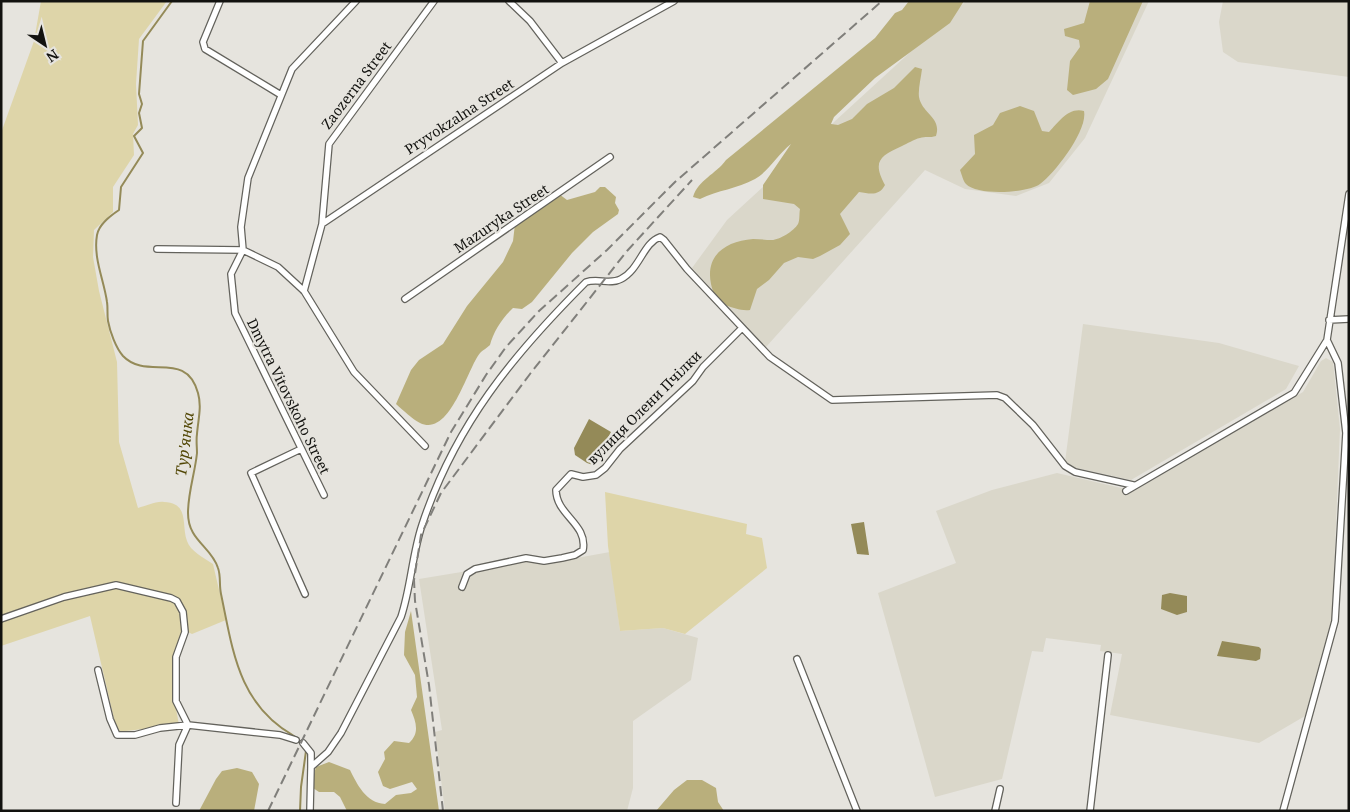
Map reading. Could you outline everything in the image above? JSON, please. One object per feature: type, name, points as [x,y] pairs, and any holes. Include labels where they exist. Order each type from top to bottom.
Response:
[{"type":"street","points":[[220,1],[203,42],[204,49],[281,95]]},
{"type":"street","points":[[244,250],[241,228],[248,178],[292,69],[356,1]]},
{"type":"street","name":"Zaozerna Street","points":[[322,224],[328,144],[434,1]]},
{"type":"street","points":[[509,1],[530,21],[562,63]]},
{"type":"street","name":"Pryvokzalna Street","points":[[322,224],[562,63],[674,1]]},
{"type":"street","name":"Mazuryka Street","points":[[405,299],[610,157]]},
{"type":"street","points":[[1126,491],[1133,485],[1294,393],[1326,340],[1349,194]]},
{"type":"street","points":[[304,291],[322,224]]},
{"type":"street","points":[[311,767],[328,752],[341,733],[401,617],[407,597],[414,550],[422,523],[450,457],[472,415],[495,381],[586,282],[594,280],[619,281],[638,265],[653,239],[660,237],[741,329],[770,357],[832,400],[997,395],[1005,398],[1033,425],[1065,466],[1075,472],[1133,485]]},
{"type":"street","points":[[157,249],[244,250],[278,267],[304,291],[354,372],[425,446]]},
{"type":"street","name":"Dmytra Vitovskoho Street","points":[[244,250],[231,274],[234,313],[324,495]]},
{"type":"street","points":[[1329,320],[1349,319]]},
{"type":"street","name":"вулиця Олени Пчілки","points":[[462,587],[467,574],[475,569],[526,558],[544,561],[562,558],[576,555],[583,550],[585,540],[581,530],[556,500],[556,490],[571,474],[583,477],[596,475],[605,468],[620,450],[693,380],[703,367],[741,329]]},
{"type":"street","points":[[1283,811],[1335,621],[1346,433],[1338,363],[1326,340]]},
{"type":"street","points":[[301,449],[251,473],[305,594]]},
{"type":"street","points":[[1,618],[64,597],[116,585],[177,601],[183,612],[186,632],[176,658],[176,701],[188,725]]},
{"type":"street","points":[[1090,811],[1108,655]]},
{"type":"street","points":[[797,658],[857,811]]},
{"type":"street","points":[[98,670],[110,719],[117,734],[134,736],[160,728],[188,725],[280,734],[296,740]]},
{"type":"street","points":[[176,804],[179,745],[188,725]]},
{"type":"street","points":[[303,743],[311,753],[310,811]]},
{"type":"street","points":[[995,811],[1000,789]]},
{"type":"shaded area","points":[[41,1],[167,1],[139,39],[136,84],[138,125],[133,134],[134,155],[113,187],[113,212],[94,230],[93,257],[99,291],[117,362],[119,442],[138,508],[161,502],[172,503],[178,506],[183,516],[185,535],[189,545],[213,564],[226,620],[192,634],[188,632],[176,655],[173,666],[173,688],[179,725],[117,732],[90,616],[1,646],[1,133],[34,41]]},
{"type":"shaded area","points":[[909,1],[964,1],[950,23],[875,78],[834,117],[831,124],[838,125],[852,119],[867,104],[894,88],[915,67],[922,69],[919,97],[924,108],[936,124],[936,136],[915,139],[888,153],[880,160],[879,170],[885,185],[877,193],[859,192],[840,214],[850,234],[840,245],[813,259],[798,257],[784,263],[769,280],[757,289],[750,310],[725,305],[714,294],[710,274],[711,265],[720,251],[726,246],[743,240],[772,240],[778,238],[790,232],[798,224],[800,209],[794,204],[763,199],[763,185],[791,144],[765,172],[755,179],[700,199],[693,197],[695,191],[726,160],[875,38],[895,13],[902,10]]},
{"type":"shaded area","points":[[966,1],[1149,1],[1085,138],[1049,183],[1016,196],[965,189],[925,170],[766,347],[692,268],[727,220]]},
{"type":"shaded area","points":[[1090,1],[1143,1],[1108,79],[1096,89],[1073,95],[1067,90],[1070,61],[1080,47],[1079,40],[1065,36],[1064,29],[1084,23]]},
{"type":"shaded area","points":[[1223,1],[1349,1],[1349,77],[1238,62],[1223,52],[1219,22]]},
{"type":"shaded area","points":[[1020,106],[1034,111],[1042,131],[1049,132],[1069,113],[1078,110],[1084,111],[1084,119],[1076,140],[1054,171],[1034,187],[1003,192],[991,192],[972,188],[963,180],[960,170],[975,154],[974,135],[993,125],[1000,113]]},
{"type":"shaded area","points":[[600,187],[605,187],[616,197],[615,203],[619,210],[618,214],[593,232],[572,253],[532,302],[522,309],[513,308],[506,316],[496,330],[490,345],[476,359],[457,398],[441,420],[431,425],[420,423],[396,404],[411,370],[419,360],[443,344],[467,306],[503,262],[513,241],[515,224],[559,194],[567,200],[595,192]]},
{"type":"shaded area","points":[[1083,324],[1219,343],[1299,366],[1286,389],[1131,480],[1076,468],[1065,462]]},
{"type":"shaded area","points":[[1326,358],[1333,362],[1340,429],[1332,618],[1305,716],[1259,743],[1110,715],[1122,654],[1100,651],[1101,645],[1046,638],[1043,652],[1032,651],[1002,779],[935,797],[878,593],[956,563],[936,511],[992,490],[1057,473],[1134,491],[1303,392],[1321,361]]},
{"type":"shaded area","points":[[589,419],[611,432],[593,465],[575,455],[574,448]]},
{"type":"shaded area","points":[[605,492],[747,524],[746,534],[762,538],[767,568],[685,634],[663,628],[620,631],[608,546]]},
{"type":"shaded area","points":[[864,522],[869,555],[857,554],[851,524]]},
{"type":"shaded area","points":[[610,552],[620,631],[663,628],[698,638],[691,680],[633,721],[633,788],[627,811],[445,811],[435,732],[442,730],[419,579],[528,561],[543,564]]},
{"type":"shaded area","points":[[1170,593],[1187,596],[1187,612],[1177,615],[1161,609],[1162,595]]},
{"type":"shaded area","points":[[411,611],[439,811],[347,811],[340,797],[334,792],[319,792],[313,788],[312,781],[316,767],[329,762],[350,770],[363,792],[378,803],[385,804],[396,795],[411,793],[417,789],[412,782],[390,789],[383,786],[378,772],[385,759],[384,752],[394,741],[409,743],[416,731],[411,710],[417,697],[415,675],[404,655],[405,632]]},
{"type":"shaded area","points":[[1222,641],[1259,647],[1261,649],[1260,659],[1256,661],[1217,656]]},
{"type":"shaded area","points":[[237,768],[252,772],[259,784],[254,811],[199,811],[222,771]]},
{"type":"shaded area","points":[[687,780],[702,780],[716,788],[718,802],[724,811],[656,811],[674,790]]},
{"type":"waterway","name":"Тур'янка","points":[[172,1],[143,41],[139,94],[142,104],[139,113],[142,128],[134,136],[143,153],[121,187],[119,210],[105,221],[98,231],[96,252],[106,294],[109,325],[120,353],[133,363],[143,366],[165,367],[185,372],[192,380],[198,393],[200,408],[197,453],[189,498],[189,522],[196,537],[215,560],[218,568],[221,594],[230,636],[241,674],[249,692],[275,723],[294,736]]},
{"type":"waterway","name":"Тур'янка","points":[[300,811],[306,751]]},
{"type":"railway","points":[[268,811],[451,432],[486,375],[506,347],[539,311],[607,250],[675,182],[882,1]]},
{"type":"railway","points":[[443,811],[429,685],[415,601],[414,580],[421,535],[441,493],[530,374],[627,251],[692,180]]}]
